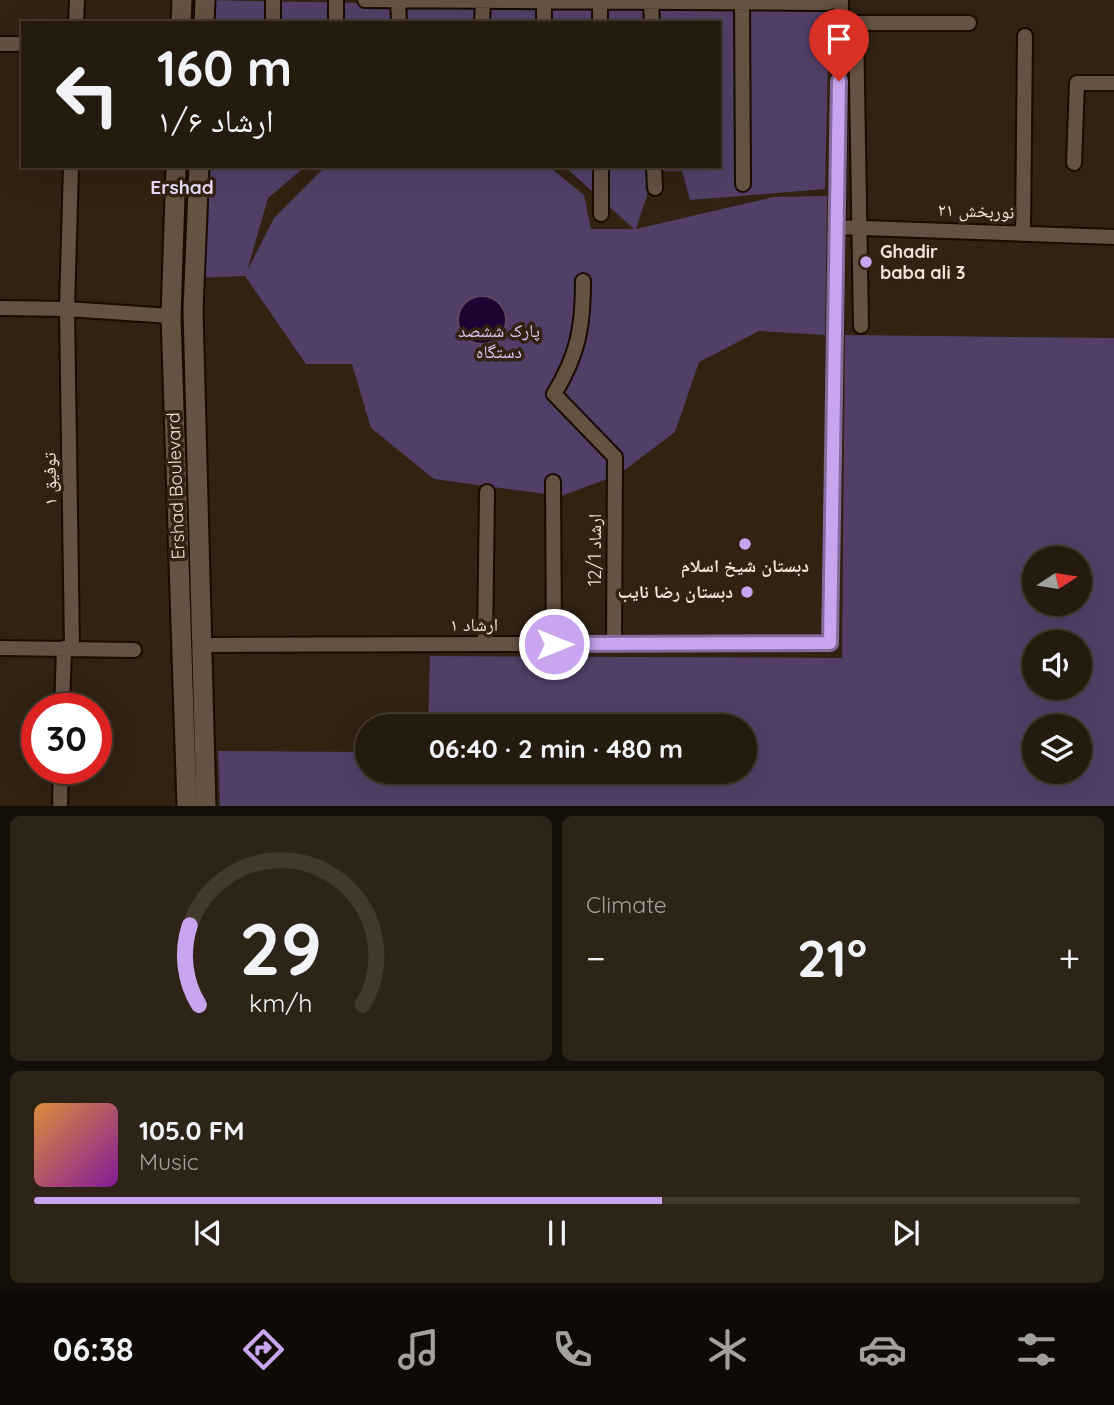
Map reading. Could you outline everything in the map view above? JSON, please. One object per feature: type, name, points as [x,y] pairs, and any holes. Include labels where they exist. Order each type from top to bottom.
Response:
[{"type":"main road","points":[[181,21],[182,0]]},
{"type":"main road","points":[[204,21],[205,0]]},
{"type":"main road","name":"Ershad Boulevard","points":[[176,168],[171,316],[187,806]]},
{"type":"main road","name":"Ershad Boulevard","points":[[199,168],[193,310],[204,645],[206,806]]},
{"type":"street","points":[[76,21],[77,0]]},
{"type":"street","points":[[273,0],[273,21]]},
{"type":"street","points":[[336,0],[336,21]]},
{"type":"street","points":[[365,0],[600,3],[827,3],[836,0]]},
{"type":"street","points":[[398,0],[399,21]]},
{"type":"street","points":[[836,221],[841,0]]},
{"type":"street","points":[[482,1],[482,21]]},
{"type":"street","points":[[544,2],[544,21]]},
{"type":"street","points":[[600,3],[600,21]]},
{"type":"street","points":[[651,3],[652,21]]},
{"type":"street","points":[[742,3],[743,184]]},
{"type":"street","points":[[861,326],[856,23],[969,23]]},
{"type":"street","points":[[1023,232],[1025,36]]},
{"type":"street","points":[[0,44],[21,44]]},
{"type":"street","points":[[1074,163],[1077,83],[1114,83]]},
{"type":"street","name":"توفیق ۱","points":[[64,693],[68,648],[67,309],[71,168]]},
{"type":"street","points":[[601,168],[601,214]]},
{"type":"street","points":[[654,168],[655,188]]},
{"type":"street","name":"نوربخش ۲۱","points":[[836,221],[859,227],[1114,237]]},
{"type":"street","name":"ارشاد ۱","points":[[204,645],[830,643],[836,221]]},
{"type":"street","name":"ارشاد 12/1","points":[[583,281],[583,312],[576,347],[569,369],[554,394],[615,457],[614,644]]},
{"type":"street","points":[[0,308],[67,309],[171,316]]},
{"type":"street","points":[[553,482],[554,644]]},
{"type":"street","points":[[485,644],[487,492]]},
{"type":"street","points":[[0,648],[134,650]]},
{"type":"street","points":[[60,806],[61,784]]},
{"type":"green space","name":"پارک‌ ششصد دستگاه","points":[[205,0],[829,12],[825,189],[690,200],[682,171],[655,171],[636,229],[774,197],[827,196],[825,335],[759,331],[699,362],[675,432],[618,475],[561,496],[434,479],[371,428],[352,364],[306,364],[245,276],[194,278],[198,168],[304,168],[268,198],[247,271],[274,218],[324,168],[550,168],[584,195],[591,229],[634,229],[566,168],[721,168],[721,21],[204,21]]},
{"type":"green space","points":[[845,335],[1114,338],[1114,806],[220,806],[218,751],[355,752],[355,784],[757,784],[757,714],[428,714],[430,656],[842,658]]},
{"type":"shaded area","points":[[482,296],[499,303],[506,320],[499,337],[482,344],[465,337],[458,320],[465,303]]},
{"type":"place","name":"Ghadir baba ali 3","points":[[866,262]]},
{"type":"place","name":"دبستان شیخ اسلام","points":[[745,544]]},
{"type":"place","name":"دبستان رضا نایب","points":[[747,592]]},
{"type":"district","name":"Ershad","points":[[182,187]]},
{"type":"route","points":[[554,644],[830,643],[839,81]]}]
